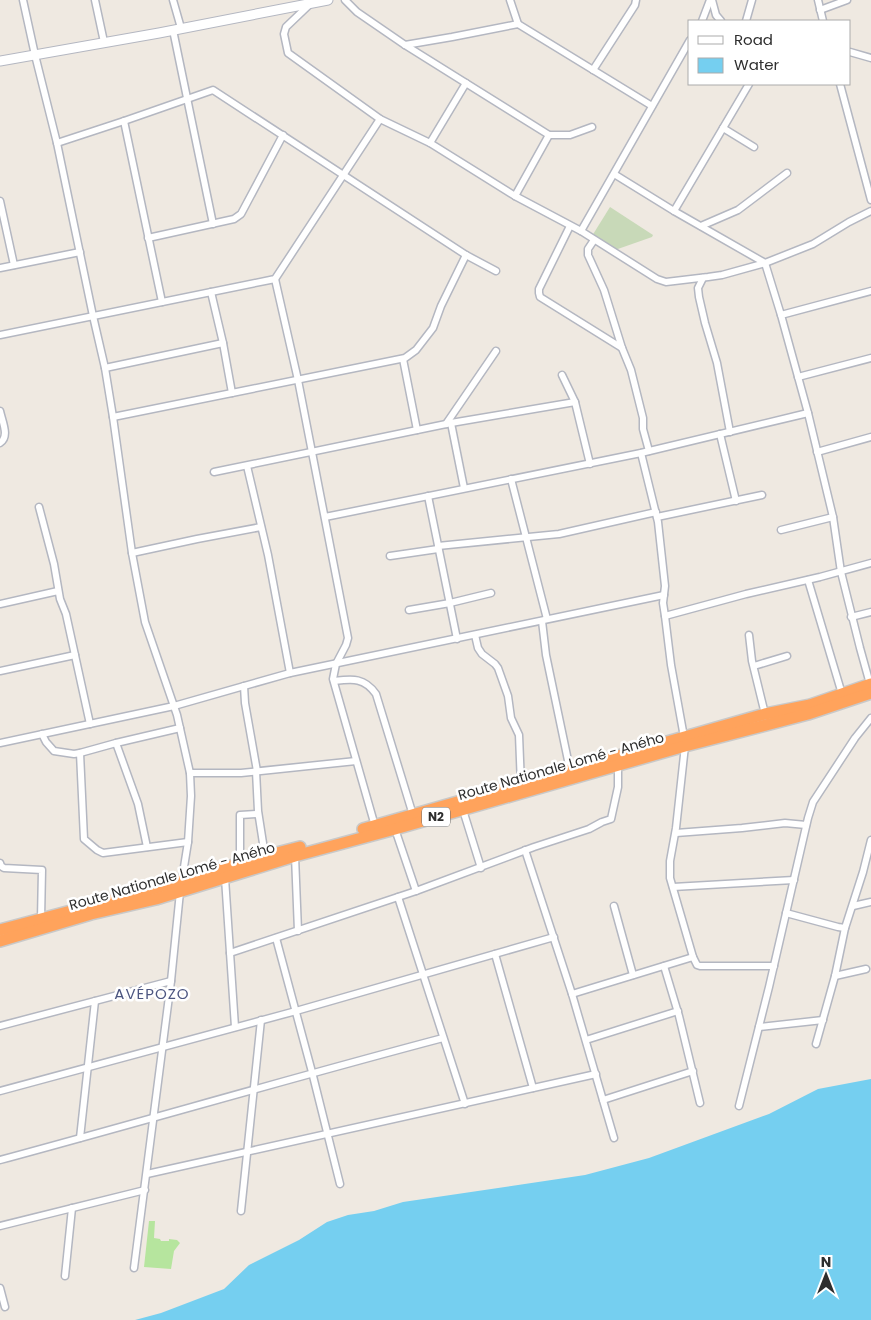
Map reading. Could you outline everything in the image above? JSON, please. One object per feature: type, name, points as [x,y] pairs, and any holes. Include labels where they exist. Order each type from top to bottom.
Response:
[{"type":"highway","name":"Route Nationale Lomé - Aného","points":[[0,942],[92,914],[156,899],[295,856],[618,765],[765,714],[810,705],[871,687]]},
{"type":"highway","name":"Route Nationale Lomé - Aného","points":[[0,930],[570,770],[808,714],[871,687]]},
{"type":"street","points":[[23,0],[57,142],[92,316],[105,368],[132,553],[145,622],[174,706],[190,773],[191,796],[188,842],[180,892],[171,981],[134,1268]]},
{"type":"street","points":[[95,0],[104,42]]},
{"type":"street","points":[[173,0],[188,99],[213,224]]},
{"type":"street","points":[[0,61],[328,0]]},
{"type":"street","points":[[345,0],[357,12],[405,44],[549,135],[570,135],[592,127]]},
{"type":"street","points":[[510,0],[518,24],[652,106]]},
{"type":"street","points":[[593,70],[635,6],[636,0]]},
{"type":"street","points":[[702,20],[711,0]]},
{"type":"street","points":[[711,0],[716,15],[720,20]]},
{"type":"street","points":[[746,20],[752,0]]},
{"type":"street","points":[[818,0],[824,20]]},
{"type":"street","points":[[820,10],[847,0]]},
{"type":"street","points":[[309,5],[286,26],[284,34],[288,53],[380,119],[430,143],[515,196],[581,232],[657,279],[666,282],[703,278],[722,275],[765,262],[813,244],[871,211]]},
{"type":"street","points":[[405,44],[518,24]]},
{"type":"street","points":[[581,232],[688,43]]},
{"type":"street","points":[[851,52],[871,58]]},
{"type":"street","points":[[430,143],[466,83]]},
{"type":"street","points":[[674,211],[748,85]]},
{"type":"street","points":[[840,85],[871,200]]},
{"type":"street","points":[[57,142],[124,122],[213,90],[466,255],[496,271]]},
{"type":"street","points":[[0,335],[275,279],[380,119]]},
{"type":"street","points":[[124,122],[162,302]]},
{"type":"street","points":[[723,128],[754,147]]},
{"type":"street","points":[[148,238],[234,219],[241,214],[283,135]]},
{"type":"street","points":[[515,196],[549,135]]},
{"type":"street","points":[[701,226],[738,210],[787,173]]},
{"type":"street","points":[[614,174],[674,211],[765,262],[808,413],[833,517],[841,572],[871,687]]},
{"type":"street","points":[[0,201],[14,265]]},
{"type":"street","points":[[570,226],[539,289],[540,298],[622,348]]},
{"type":"street","points":[[594,240],[588,249],[588,255],[605,295],[631,370],[649,451]]},
{"type":"street","points":[[0,268],[80,252]]},
{"type":"street","points":[[113,417],[403,359],[416,350],[433,328],[441,306],[466,255]]},
{"type":"street","points":[[703,278],[698,288],[699,297],[704,323],[717,363],[730,432]]},
{"type":"street","points":[[275,279],[313,452],[348,638],[336,664],[334,681],[375,826]]},
{"type":"street","points":[[781,315],[871,291]]},
{"type":"street","points":[[211,292],[232,393]]},
{"type":"street","points":[[105,368],[222,343]]},
{"type":"street","points":[[464,488],[448,424],[496,351]]},
{"type":"street","points":[[798,377],[871,358]]},
{"type":"street","points":[[403,359],[417,430]]},
{"type":"street","points":[[562,375],[575,402],[590,464]]},
{"type":"street","points":[[214,472],[417,430],[575,402]]},
{"type":"street","points":[[0,411],[5,436],[4,441],[0,443]]},
{"type":"street","points":[[325,517],[590,464],[808,413]]},
{"type":"street","points":[[720,434],[736,501]]},
{"type":"street","points":[[816,452],[871,437]]},
{"type":"street","points":[[641,453],[657,515],[665,586],[665,616],[684,742],[676,833],[669,870],[673,887],[697,965],[774,966]]},
{"type":"street","points":[[247,466],[268,555],[290,673]]},
{"type":"street","points":[[511,479],[545,620],[546,655],[570,770]]},
{"type":"street","points":[[390,556],[438,547],[558,534],[762,495]]},
{"type":"street","points":[[428,496],[457,639]]},
{"type":"street","points":[[39,507],[54,564],[58,591],[66,614],[90,724]]},
{"type":"street","points":[[782,530],[833,517]]},
{"type":"street","points":[[132,553],[260,527]]},
{"type":"street","points":[[665,616],[871,563]]},
{"type":"street","points":[[808,580],[842,694]]},
{"type":"street","points":[[0,604],[58,591]]},
{"type":"street","points":[[409,610],[491,593]]},
{"type":"street","points":[[0,743],[174,706],[290,673],[664,595]]},
{"type":"street","points":[[852,617],[871,612]]},
{"type":"street","points":[[749,634],[765,714]]},
{"type":"street","points":[[475,635],[478,648],[482,654],[496,664],[506,688],[511,718],[519,735],[521,785]]},
{"type":"street","points":[[0,671],[75,655]]},
{"type":"street","points":[[754,666],[787,656]]},
{"type":"street","points":[[334,681],[351,679],[364,681],[376,694],[413,815]]},
{"type":"street","points":[[244,686],[257,771],[258,814],[265,856]]},
{"type":"street","points":[[739,1106],[813,802],[855,738],[871,718]]},
{"type":"street","points":[[42,734],[54,752],[74,754],[180,728]]},
{"type":"street","points":[[116,743],[138,804],[147,847]]},
{"type":"street","points":[[80,753],[84,839],[97,850],[103,853],[188,842]]},
{"type":"street","points":[[190,773],[241,773],[356,761]]},
{"type":"street","points":[[230,953],[416,891],[611,820],[618,787],[618,765]]},
{"type":"street","points":[[463,810],[481,868]]},
{"type":"street","points":[[240,864],[240,816],[258,814]]},
{"type":"street","points":[[676,833],[785,823],[806,825]]},
{"type":"street","points":[[395,829],[416,891]]},
{"type":"street","points":[[816,1044],[846,928],[864,872],[871,840]]},
{"type":"street","points":[[525,850],[572,994],[614,1138]]},
{"type":"street","points":[[295,856],[298,931]]},
{"type":"street","points":[[0,863],[4,868],[42,870],[41,919]]},
{"type":"street","points":[[225,878],[235,1027]]},
{"type":"street","points":[[673,887],[794,880]]},
{"type":"street","points":[[398,897],[464,1104]]},
{"type":"street","points":[[853,906],[871,902]]},
{"type":"street","points":[[614,906],[633,975]]},
{"type":"street","points":[[786,913],[846,928]]},
{"type":"street","points":[[0,1091],[296,1011],[554,937]]},
{"type":"street","points":[[276,938],[340,1184]]},
{"type":"street","points":[[495,954],[533,1088]]},
{"type":"street","points":[[572,994],[693,957]]},
{"type":"street","points":[[664,966],[678,1011],[700,1102]]},
{"type":"street","points":[[835,976],[866,968]]},
{"type":"street","points":[[0,1026],[171,981]]},
{"type":"street","points":[[80,1138],[95,1001]]},
{"type":"street","points":[[586,1040],[678,1011]]},
{"type":"street","points":[[241,1211],[260,1020]]},
{"type":"street","points":[[759,1027],[822,1020]]},
{"type":"street","points":[[0,1160],[254,1090],[312,1072],[443,1038]]},
{"type":"street","points":[[603,1100],[693,1071]]},
{"type":"street","points":[[147,1174],[596,1074]]},
{"type":"street","points":[[0,1226],[145,1190]]},
{"type":"street","points":[[65,1276],[72,1208]]},
{"type":"street","points":[[0,1288],[5,1307]]},
{"type":"green space","points":[[610,207],[653,235],[652,237],[615,250],[592,236]]},
{"type":"green space","points":[[149,1221],[155,1221],[154,1238],[161,1241],[177,1240],[180,1243],[174,1251],[171,1269],[144,1267]]},
{"type":"water","points":[[871,1079],[871,1320],[135,1320],[161,1313],[224,1289],[249,1265],[299,1240],[327,1222],[348,1215],[374,1211],[403,1202],[585,1175],[649,1158],[769,1114],[818,1089]]},
{"type":"district","name":"AVÉPOZO","points":[[152,994]]}]
